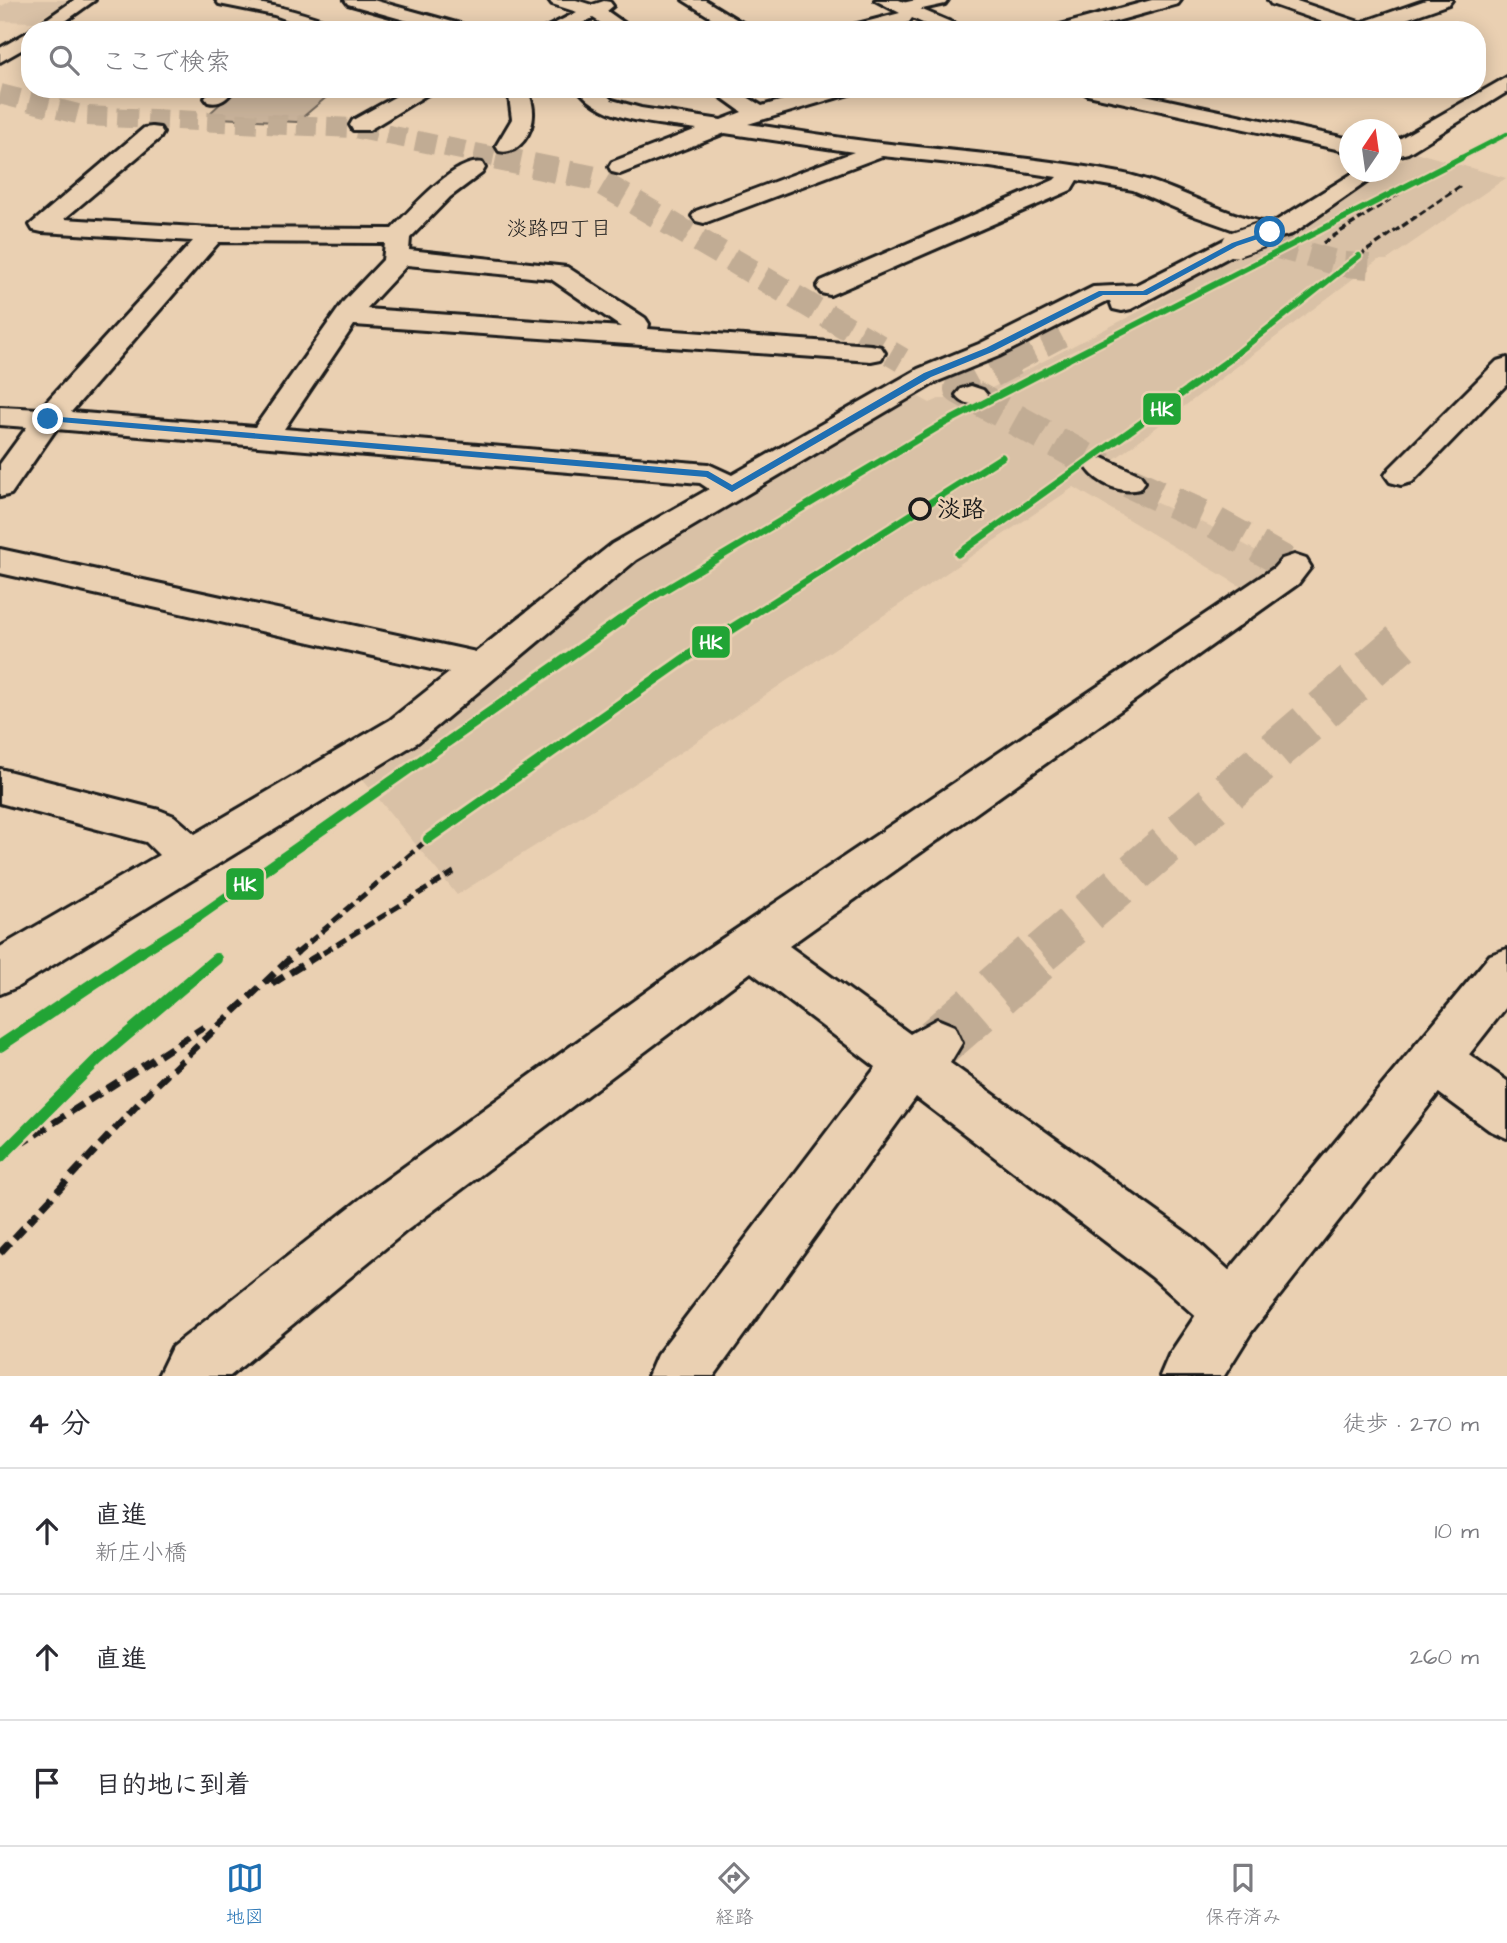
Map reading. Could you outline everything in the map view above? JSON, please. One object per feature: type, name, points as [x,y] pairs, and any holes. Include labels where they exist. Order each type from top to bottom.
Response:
[{"type":"street","points":[[55,21],[86,0]]},
{"type":"street","points":[[225,0],[278,11],[290,21]]},
{"type":"street","points":[[558,0],[594,11],[610,21]]},
{"type":"street","points":[[571,21],[619,0]]},
{"type":"street","points":[[692,0],[730,21]]},
{"type":"street","points":[[862,0],[927,21]]},
{"type":"street","points":[[884,0],[916,21]]},
{"type":"street","points":[[881,21],[939,0]]},
{"type":"street","points":[[1096,21],[1172,0]]},
{"type":"street","points":[[1278,0],[1338,21]]},
{"type":"street","points":[[1384,21],[1443,0]]},
{"type":"street","points":[[303,21],[342,2],[423,21]]},
{"type":"street","points":[[0,56],[21,43]]},
{"type":"street","points":[[1487,72],[1507,81]]},
{"type":"street","points":[[1486,94],[1507,81]]},
{"type":"street","points":[[362,125],[406,98]]},
{"type":"street","points":[[508,146],[521,130],[524,109],[520,98]]},
{"type":"street","points":[[598,98],[605,104],[622,110],[721,127],[880,149],[990,160],[1141,184],[1200,210],[1272,232]]},
{"type":"street","points":[[734,98],[758,113]]},
{"type":"street","points":[[620,167],[758,113],[812,98]]},
{"type":"street","points":[[1128,98],[1339,144]]},
{"type":"street","points":[[1194,98],[1339,134]]},
{"type":"street","points":[[1402,147],[1480,98]]},
{"type":"street","points":[[152,134],[42,225],[397,246],[558,272],[635,324],[632,337]]},
{"type":"street","points":[[704,216],[880,149]]},
{"type":"street","points":[[263,437],[347,316],[396,262],[397,246],[442,192],[474,168]]},
{"type":"street","points":[[830,287],[1063,185],[1071,172]]},
{"type":"street","points":[[1061,335],[1235,244],[1283,229],[1355,182]]},
{"type":"street","points":[[3,479],[48,419],[212,235]]},
{"type":"street","points":[[0,972],[404,732],[624,552],[732,489],[915,367],[989,350],[1102,293],[1144,293]]},
{"type":"street","points":[[347,316],[871,353]]},
{"type":"street","points":[[1401,475],[1507,367]]},
{"type":"street","points":[[0,416],[708,474],[732,489]]},
{"type":"street","points":[[0,561],[482,667]]},
{"type":"street","points":[[188,1376],[193,1368],[387,1212],[703,978],[1286,576],[1294,567]]},
{"type":"street","points":[[0,786],[159,828],[191,857]]},
{"type":"street","points":[[752,946],[923,1054],[1172,1257],[1232,1311]]},
{"type":"street","points":[[1190,1376],[1232,1311],[1507,970]]},
{"type":"street","points":[[678,1376],[923,1054]]},
{"type":"street","points":[[1435,1059],[1507,1112]]},
{"type":"shaded area","points":[[12,0],[67,2],[36,21],[0,21],[0,7]]},
{"type":"shaded area","points":[[226,98],[325,98],[297,122],[218,118],[210,113]]},
{"type":"shaded area","points":[[1415,152],[1506,178],[1387,260],[1378,260],[1096,473],[1128,491],[1208,525],[1279,563],[1245,589],[1074,487],[638,781],[457,895],[359,775],[630,560],[917,396],[930,403],[949,399],[956,403],[982,393],[1142,310],[1249,246],[1286,233],[1368,182],[1402,182],[1402,160]]},
{"type":"tunnel","points":[[0,94],[85,116],[355,128],[504,159]]},
{"type":"tunnel","points":[[496,158],[593,178],[902,360]]},
{"type":"tunnel","points":[[1237,235],[1341,264],[1374,267]]},
{"type":"tunnel","points":[[1010,362],[1061,335]]},
{"type":"tunnel","points":[[971,395],[960,389],[1014,360]]},
{"type":"tunnel","points":[[973,396],[1103,468]]},
{"type":"tunnel","points":[[1129,482],[1203,516],[1294,567]]},
{"type":"tunnel","points":[[1041,953],[1404,640],[1416,633]]},
{"type":"tunnel","points":[[937,1043],[1043,951]]},
{"type":"railway","points":[[1323,243],[1429,174]]},
{"type":"railway","points":[[1359,256],[1462,185]]},
{"type":"railway","points":[[297,953],[428,839]]},
{"type":"railway","points":[[323,953],[454,872]]},
{"type":"railway","points":[[0,1253],[152,1089],[298,951]]},
{"type":"railway","points":[[272,984],[325,951]]},
{"type":"railway","points":[[0,1157],[204,1027]]},
{"type":"transit line","name":"HK","points":[[0,1046],[102,976],[201,915],[653,597],[943,424],[1507,134]]},
{"type":"transit line","name":"HK","points":[[958,554],[1214,372],[1359,256]]},
{"type":"transit line","name":"HK","points":[[428,839],[690,655],[1002,457]]},
{"type":"transit line","name":"HK","points":[[0,1157],[97,1060],[216,959]]},
{"type":"place","name":"淡路","points":[[920,509]]},
{"type":"district","name":"淡路四丁目","points":[[559,228]]},
{"type":"route","points":[[48,419],[708,474],[732,489],[928,375],[989,350],[1102,293],[1144,293],[1235,244],[1270,232]]}]
